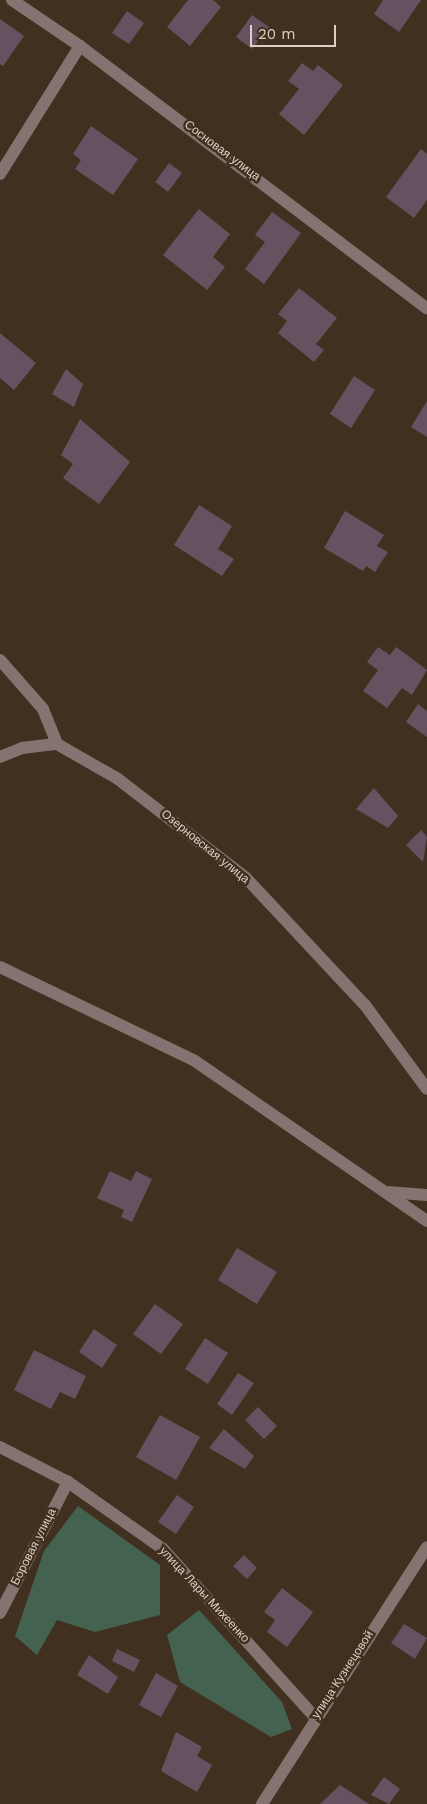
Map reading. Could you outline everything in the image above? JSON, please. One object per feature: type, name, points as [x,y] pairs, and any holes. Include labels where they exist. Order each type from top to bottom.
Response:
[{"type":"street","name":"Сосновая улица","points":[[12,0],[80,46],[427,308]]},
{"type":"street","points":[[0,174],[80,46]]},
{"type":"street","points":[[0,660],[43,709],[57,744],[22,748],[0,758]]},
{"type":"street","name":"Озерновская улица","points":[[57,744],[118,779],[246,878],[365,1005],[427,1089]]},
{"type":"street","points":[[0,967],[195,1061],[427,1221]]},
{"type":"street","points":[[387,1192],[427,1195]]},
{"type":"street","name":"улица Лары Михеенко","points":[[0,1447],[68,1482],[163,1548],[315,1717]]},
{"type":"street","name":"Боровая улица","points":[[0,1613],[68,1482]]},
{"type":"street","name":"улица Кузнецовой","points":[[262,1804],[315,1717],[427,1547]]},
{"type":"green space","points":[[78,1506],[160,1565],[160,1615],[95,1632],[57,1620],[37,1655],[15,1636],[44,1551]]},
{"type":"green space","points":[[199,1610],[282,1702],[292,1729],[271,1737],[180,1682],[167,1635]]},
{"type":"building","points":[[188,0],[213,0],[221,7],[190,46],[167,27]]},
{"type":"building","points":[[383,0],[421,0],[399,32],[374,14]]},
{"type":"building","points":[[127,11],[144,23],[129,44],[112,33]]},
{"type":"building","points":[[252,15],[269,27],[252,49],[236,37]]},
{"type":"building","points":[[0,19],[24,36],[3,66],[0,64]]},
{"type":"building","points":[[302,63],[313,71],[318,65],[343,85],[304,135],[279,114],[299,89],[288,81]]},
{"type":"building","points":[[91,126],[138,159],[113,195],[75,169],[81,160],[73,154]]},
{"type":"building","points":[[421,149],[427,154],[427,200],[414,218],[386,197]]},
{"type":"building","points":[[169,163],[182,173],[168,192],[155,182]]},
{"type":"building","points":[[199,209],[230,234],[213,257],[225,267],[207,290],[163,255]]},
{"type":"building","points":[[272,212],[301,233],[264,284],[245,269],[265,242],[255,235]]},
{"type":"building","points":[[299,288],[337,318],[316,344],[324,350],[314,362],[278,333],[287,321],[278,314]]},
{"type":"building","points":[[0,333],[36,363],[14,390],[0,378]]},
{"type":"building","points":[[66,369],[83,384],[74,407],[52,394]]},
{"type":"building","points":[[354,376],[375,390],[351,428],[330,414]]},
{"type":"building","points":[[427,401],[427,437],[411,427]]},
{"type":"building","points":[[80,419],[130,462],[99,504],[63,478],[73,464],[61,455]]},
{"type":"building","points":[[199,505],[232,526],[218,549],[234,559],[222,576],[174,545]]},
{"type":"building","points":[[345,511],[384,535],[377,546],[388,552],[375,572],[366,566],[363,571],[324,548]]},
{"type":"building","points":[[378,647],[390,655],[396,647],[427,670],[412,695],[402,688],[387,708],[363,691],[378,670],[367,662]]},
{"type":"building","points":[[418,704],[427,711],[427,737],[406,722]]},
{"type":"building","points":[[374,788],[398,816],[388,828],[356,809]]},
{"type":"building","points":[[421,830],[427,837],[423,862],[406,845]]},
{"type":"building","points":[[110,1171],[131,1181],[136,1171],[152,1179],[132,1222],[121,1217],[124,1210],[97,1198]]},
{"type":"building","points":[[237,1248],[277,1272],[257,1304],[218,1280]]},
{"type":"building","points":[[155,1304],[183,1324],[161,1354],[133,1334]]},
{"type":"building","points":[[94,1329],[117,1345],[102,1368],[79,1352]]},
{"type":"building","points":[[205,1338],[228,1353],[208,1384],[185,1369]]},
{"type":"building","points":[[34,1350],[86,1376],[75,1399],[60,1392],[51,1409],[14,1390]]},
{"type":"building","points":[[238,1373],[254,1383],[232,1415],[217,1404]]},
{"type":"building","points":[[258,1407],[277,1426],[264,1439],[245,1420]]},
{"type":"building","points":[[160,1415],[200,1437],[176,1480],[136,1457]]},
{"type":"building","points":[[224,1429],[254,1456],[245,1469],[209,1448]]},
{"type":"building","points":[[177,1495],[194,1507],[176,1534],[158,1522]]},
{"type":"building","points":[[244,1555],[257,1568],[247,1579],[233,1566]]},
{"type":"building","points":[[282,1588],[313,1612],[287,1647],[267,1632],[275,1620],[264,1612]]},
{"type":"building","points":[[404,1624],[427,1638],[415,1659],[391,1643]]},
{"type":"building","points":[[117,1649],[140,1660],[134,1672],[112,1661]]},
{"type":"building","points":[[89,1655],[118,1677],[108,1694],[77,1675]]},
{"type":"building","points":[[156,1673],[178,1686],[161,1717],[139,1705]]},
{"type":"building","points":[[176,1732],[202,1747],[197,1756],[212,1765],[197,1792],[161,1771]]},
{"type":"building","points":[[384,1777],[400,1789],[389,1804],[371,1795]]},
{"type":"building","points":[[340,1785],[369,1804],[320,1804]]}]
